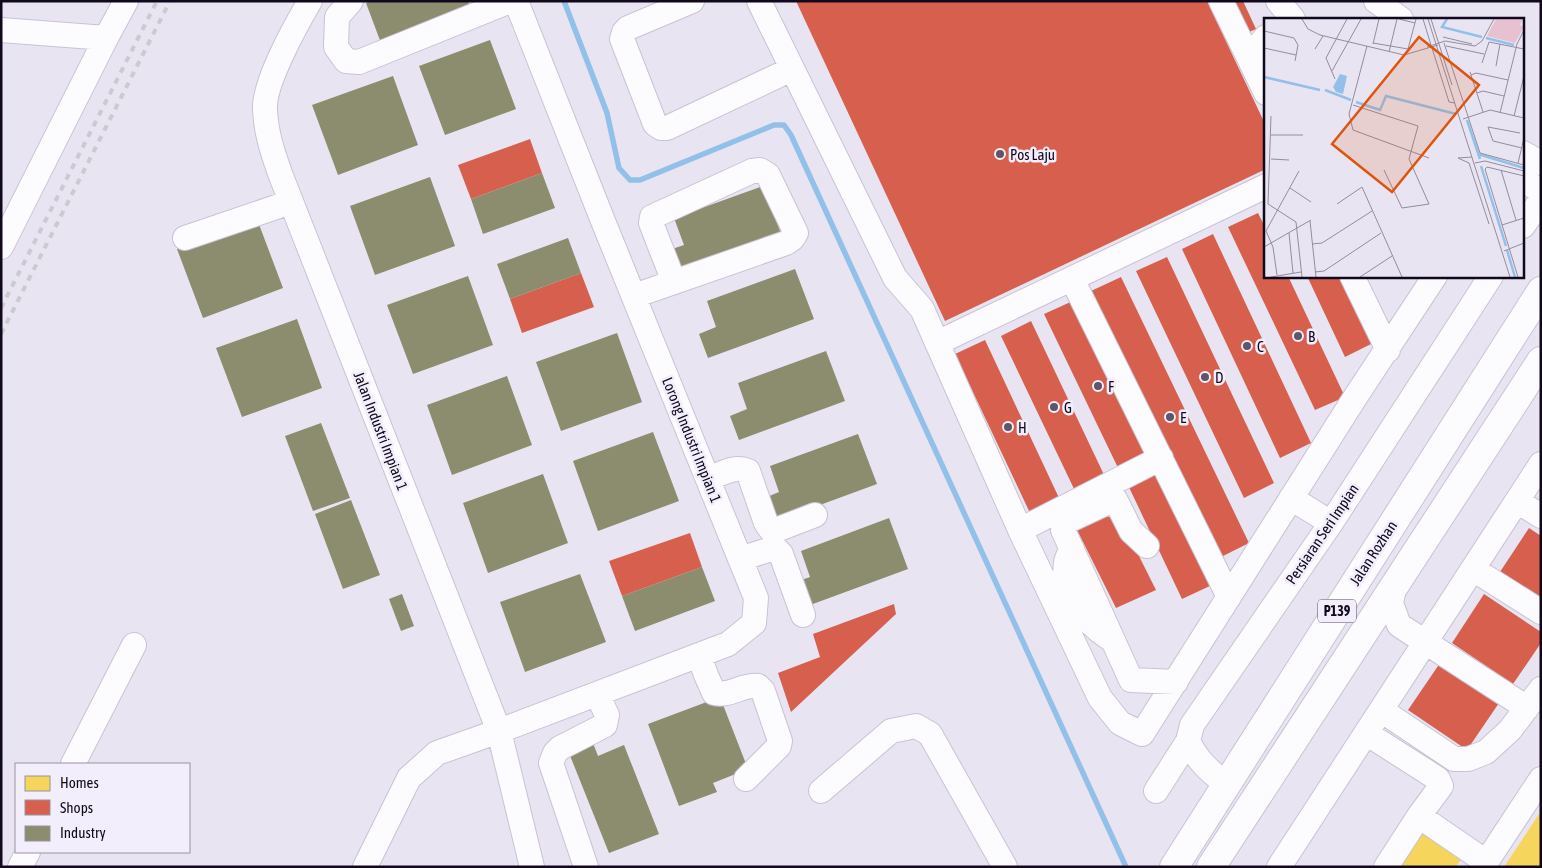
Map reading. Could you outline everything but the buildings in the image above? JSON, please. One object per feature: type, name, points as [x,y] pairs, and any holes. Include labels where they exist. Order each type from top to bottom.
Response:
[{"type":"main road","name":"Jalan Rozhan","points":[[1174,867],[1541,291]]},
{"type":"main road","name":"P139","points":[[1211,867],[1541,361]]},
{"type":"street","points":[[1,247],[126,1]]},
{"type":"street","name":"Jalan Industri Impian 1","points":[[310,1],[269,83],[264,108],[269,142],[499,731],[532,867]]},
{"type":"street","points":[[351,1],[337,17],[336,47],[346,61],[359,62],[486,6],[510,1]]},
{"type":"street","name":"Lorong Industri Impian 1","points":[[365,867],[408,778],[437,753],[728,644],[754,623],[756,598],[516,1]]},
{"type":"street","points":[[692,1],[628,28],[624,32],[622,39],[655,124],[661,128],[667,128],[792,69]]},
{"type":"street","points":[[759,1],[895,278],[922,309],[1020,530],[1100,698],[1120,723],[1142,734],[1356,396],[1434,278]]},
{"type":"street","points":[[1221,1],[1264,89]]},
{"type":"street","points":[[1376,1],[1400,18]]},
{"type":"street","points":[[1,30],[106,38]]},
{"type":"street","points":[[1253,66],[1259,45],[1264,39]]},
{"type":"street","points":[[1524,153],[1541,163]]},
{"type":"street","points":[[634,296],[786,243],[792,239],[796,233],[768,175],[760,170],[752,171],[652,217],[651,223],[674,282]]},
{"type":"street","points":[[1524,181],[1541,192]]},
{"type":"street","points":[[937,343],[1264,187]]},
{"type":"street","points":[[1524,225],[1541,200]]},
{"type":"street","points":[[185,238],[291,202]]},
{"type":"street","points":[[1353,278],[1388,350]]},
{"type":"street","name":"Persiaran Seri Impian","points":[[1156,791],[1188,741],[1192,726],[1330,522],[1490,278]]},
{"type":"street","points":[[1072,279],[1230,597]]},
{"type":"street","points":[[1020,530],[1161,458]]},
{"type":"street","points":[[1279,867],[1541,464]]},
{"type":"street","points":[[708,479],[737,468],[748,471],[766,523],[771,530],[776,530],[816,515]]},
{"type":"street","points":[[1291,498],[1330,522]]},
{"type":"street","points":[[1147,546],[1131,531],[1115,499],[1068,521],[1063,530],[1131,680],[1176,682]]},
{"type":"street","points":[[1517,501],[1541,516]]},
{"type":"street","points":[[740,559],[776,549],[781,554],[803,614]]},
{"type":"street","points":[[1472,569],[1541,612]]},
{"type":"street","points":[[1395,584],[1391,603],[1399,626]]},
{"type":"street","points":[[1358,639],[1375,630],[1388,626],[1399,626],[1528,708]]},
{"type":"street","points":[[74,763],[134,645]]},
{"type":"street","points":[[699,655],[714,693],[720,694],[752,685],[758,686],[763,691],[780,741],[779,746],[746,779]]},
{"type":"street","points":[[1381,710],[1454,759],[1468,760],[1486,752],[1510,730],[1541,689]]},
{"type":"street","points":[[586,867],[550,763],[560,748],[605,725],[607,716],[597,694]]},
{"type":"street","points":[[821,791],[891,731],[916,726],[930,734],[1005,867]]},
{"type":"street","points":[[1366,733],[1438,779],[1441,784],[1386,867]]},
{"type":"street","points":[[1188,741],[1194,754],[1205,767],[1226,784]]},
{"type":"street","points":[[1419,816],[1484,864],[1541,779]]},
{"type":"street","points":[[20,867],[27,853]]},
{"type":"waterway","points":[[564,1],[607,113],[619,168],[630,180],[640,180],[774,125],[784,125],[791,135],[1126,867]]},
{"type":"railway","points":[[1,308],[157,1]]},
{"type":"railway","points":[[1,334],[170,1]]},
{"type":"place","name":"Pos Laju","points":[[1000,154]]},
{"type":"place","name":"B","points":[[1298,336]]},
{"type":"place","name":"C","points":[[1247,346]]},
{"type":"place","name":"D","points":[[1205,377]]},
{"type":"place","name":"F","points":[[1098,386]]},
{"type":"place","name":"G","points":[[1054,407]]},
{"type":"place","name":"E","points":[[1170,417]]},
{"type":"place","name":"H","points":[[1008,427]]}]
